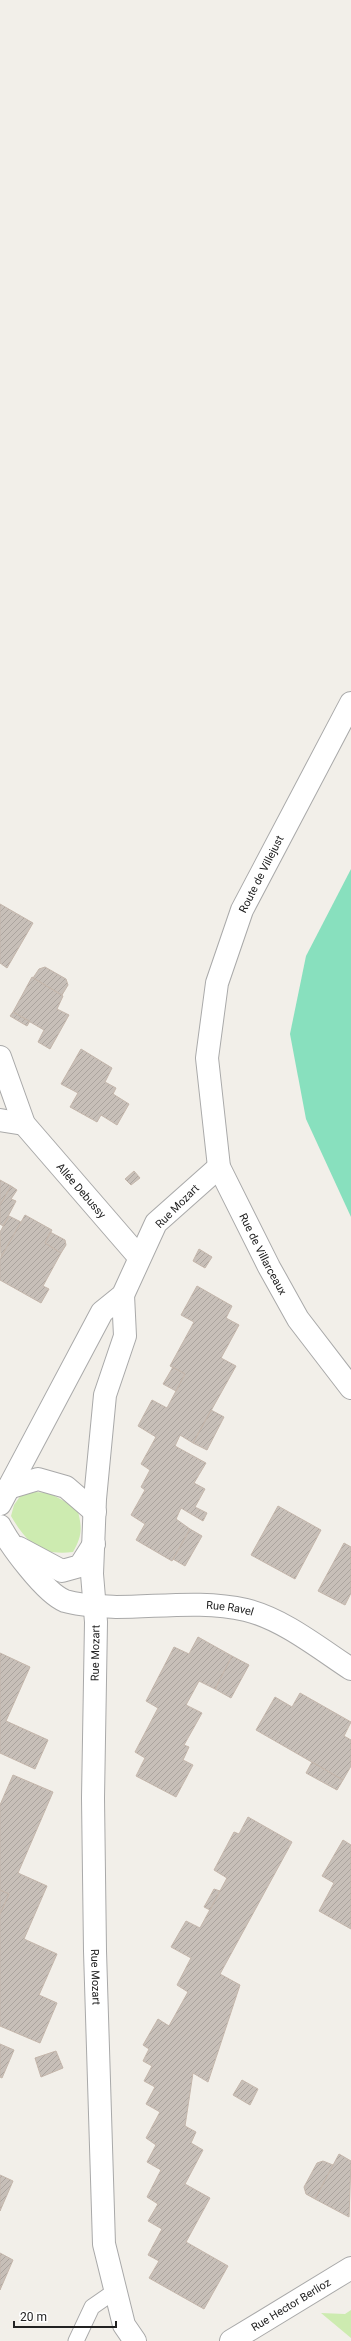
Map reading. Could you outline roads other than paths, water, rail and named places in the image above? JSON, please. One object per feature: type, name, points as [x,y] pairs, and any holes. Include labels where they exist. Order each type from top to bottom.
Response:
[{"type":"street","name":"Route de Villejust","points":[[211,1104],[207,1058],[217,983],[242,910],[351,703]]},
{"type":"street","name":"Allée Debussy","points":[[0,1057],[24,1124],[139,1257]]},
{"type":"street","name":"Rue de Villarceaux","points":[[211,1104],[219,1166],[268,1267],[298,1319],[351,1388]]},
{"type":"street","points":[[0,1120],[24,1124]]},
{"type":"street","name":"Rue Mozart","points":[[135,2341],[124,2325],[104,2244],[95,1951],[93,1798],[96,1622],[93,1606],[95,1512],[106,1395],[125,1336],[123,1295],[139,1257],[156,1223],[219,1166]]},
{"type":"street","name":"Rue Mozart","points":[[4,1496],[102,1312],[123,1295]]},
{"type":"street","name":"Rue Mozart","points":[[4,1496],[38,1480],[66,1487],[95,1512]]},
{"type":"street","points":[[4,1535],[62,1571],[80,1566],[94,1544]]},
{"type":"street","points":[[4,1535],[44,1584],[64,1600],[93,1606]]},
{"type":"street","name":"Rue Ravel","points":[[93,1606],[202,1604],[246,1610],[291,1629],[351,1669]]},
{"type":"street","name":"Rue Hector Berlioz","points":[[231,2341],[351,2268]]},
{"type":"lane","points":[[76,2341],[92,2307],[115,2291]]}]
